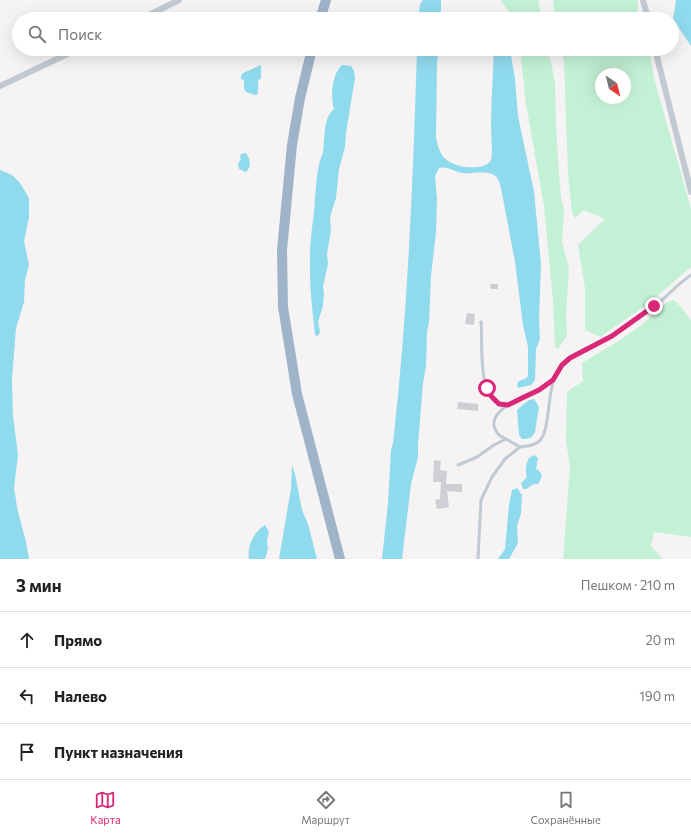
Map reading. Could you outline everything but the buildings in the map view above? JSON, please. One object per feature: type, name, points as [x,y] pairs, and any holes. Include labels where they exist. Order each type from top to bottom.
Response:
[{"type":"highway","points":[[322,12],[326,0]]},
{"type":"highway","points":[[310,56],[300,98],[291,152],[282,250],[283,306],[297,394],[340,559]]},
{"type":"street","points":[[155,12],[179,0]]},
{"type":"street","points":[[643,0],[646,12]]},
{"type":"street","points":[[0,86],[63,56]]},
{"type":"street","points":[[657,56],[691,192]]},
{"type":"lane","points":[[478,559],[481,500],[492,478],[505,459],[520,447],[538,443],[542,439],[545,432],[553,380],[562,365],[570,358],[612,336],[634,322],[691,275]]},
{"type":"lane","points":[[481,322],[481,357],[487,388],[495,401],[499,404],[508,405]]},
{"type":"lane","points":[[520,447],[498,435],[494,425],[495,418],[508,405],[539,390],[553,380]]},
{"type":"lane","points":[[458,465],[477,457],[494,445],[506,439]]},
{"type":"green space","points":[[500,0],[538,0],[541,12],[509,12]]},
{"type":"green space","points":[[553,0],[638,0],[637,12],[554,12]]},
{"type":"green space","points":[[521,56],[549,56],[555,82],[558,161],[561,197],[564,211],[562,242],[569,268],[566,315],[567,336],[558,349],[555,347],[553,301],[544,206],[526,104]]},
{"type":"green space","points":[[562,56],[650,56],[654,78],[691,209],[691,267],[650,302],[600,337],[585,330],[585,288],[578,245],[605,219],[584,210],[575,218],[572,212],[568,173]]},
{"type":"green space","points":[[674,300],[683,309],[691,321],[691,537],[654,532],[651,546],[662,558],[661,559],[563,559],[570,467],[566,441],[567,392],[583,381],[582,363],[614,344],[645,322],[661,306]]},
{"type":"water","points":[[423,0],[441,0],[441,12],[419,12],[420,4]]},
{"type":"water","points":[[676,0],[691,0],[691,46],[679,28],[679,12],[674,12]]},
{"type":"water","points":[[417,56],[438,56],[436,138],[439,149],[443,156],[450,162],[463,167],[472,167],[486,165],[492,157],[491,107],[494,56],[511,56],[515,79],[518,116],[534,192],[541,264],[539,319],[540,339],[536,349],[535,380],[531,385],[518,388],[517,384],[519,381],[528,376],[528,347],[523,325],[515,262],[499,181],[496,176],[482,172],[463,173],[445,168],[439,168],[435,176],[437,199],[436,232],[431,276],[426,366],[423,383],[418,457],[411,484],[402,559],[382,559],[388,503],[391,450],[403,345],[412,197]]},
{"type":"water","points":[[261,65],[261,78],[258,81],[258,94],[255,95],[246,92],[244,88],[244,80],[241,79],[241,76],[243,73]]},
{"type":"water","points":[[342,65],[351,66],[354,71],[355,78],[345,147],[339,169],[336,198],[330,217],[331,230],[327,254],[328,264],[323,287],[323,306],[318,322],[320,332],[317,337],[315,334],[310,285],[311,239],[315,194],[319,164],[323,152],[326,123],[330,113],[334,109],[332,92],[334,79]]},
{"type":"water","points":[[246,153],[250,162],[249,168],[246,172],[239,169],[238,164],[241,159],[241,154]]},
{"type":"water","points":[[0,170],[12,175],[20,183],[29,198],[29,217],[24,241],[29,265],[25,280],[24,302],[16,328],[12,379],[13,416],[18,455],[14,488],[29,559],[0,559]]},
{"type":"water","points":[[534,399],[539,407],[535,432],[532,437],[522,439],[519,435],[517,410],[529,400]]},
{"type":"water","points":[[534,455],[538,458],[536,469],[540,472],[541,478],[538,484],[534,484],[526,489],[523,489],[521,483],[527,477],[527,463],[529,458]]},
{"type":"water","points":[[292,465],[302,510],[308,524],[317,559],[279,559],[291,489]]},
{"type":"water","points":[[517,488],[522,495],[521,513],[517,526],[518,543],[509,559],[498,559],[505,549],[509,505],[512,490]]},
{"type":"water","points":[[265,525],[269,532],[267,541],[268,549],[265,559],[249,559],[249,549],[252,539]]},
{"type":"route","points":[[487,388],[495,401],[499,404],[508,405],[539,390],[553,380],[557,371],[570,358],[612,336],[634,322],[654,306]]}]
